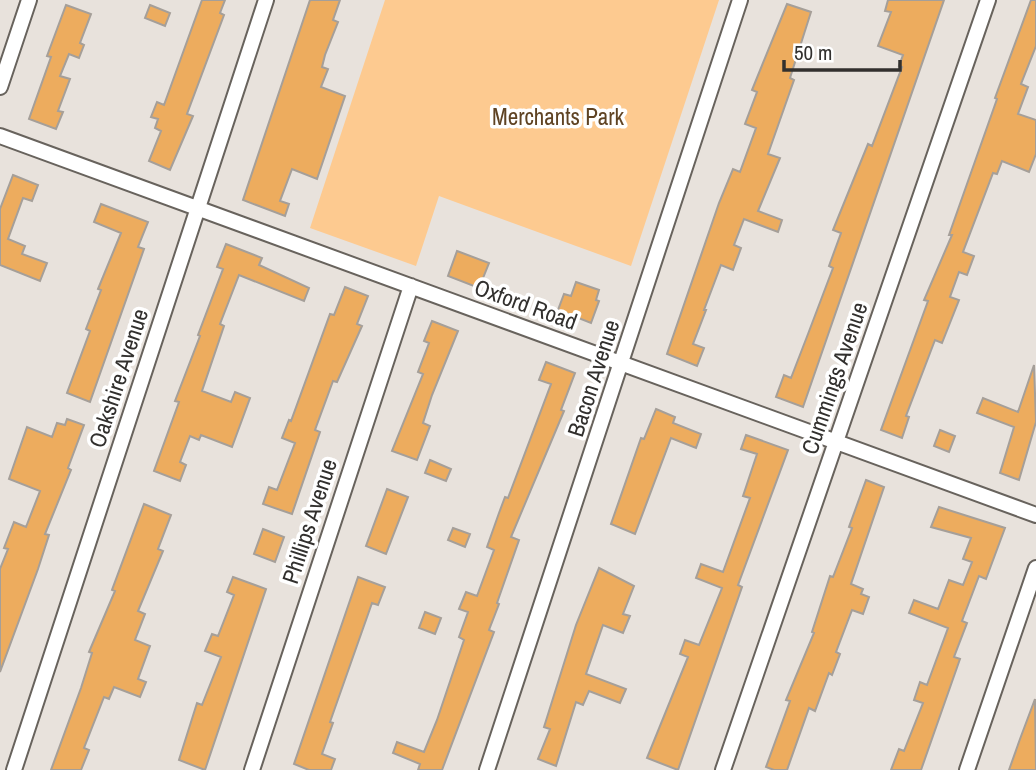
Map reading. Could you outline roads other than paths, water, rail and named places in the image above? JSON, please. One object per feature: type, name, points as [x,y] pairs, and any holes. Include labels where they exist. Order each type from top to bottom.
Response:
[{"type":"street","points":[[0,87],[29,0]]},
{"type":"street","name":"Oakshire Avenue","points":[[14,770],[266,0]]},
{"type":"street","name":"Bacon Avenue","points":[[487,770],[740,0]]},
{"type":"street","name":"Cummings Avenue","points":[[723,770],[988,0]]},
{"type":"street","name":"Oxford Road","points":[[0,136],[1036,515]]},
{"type":"street","name":"Phillips Avenue","points":[[251,770],[411,286]]},
{"type":"street","points":[[967,770],[1036,568]]},
{"type":"park label","name":"Merchants Park","points":[[558,116]]}]
